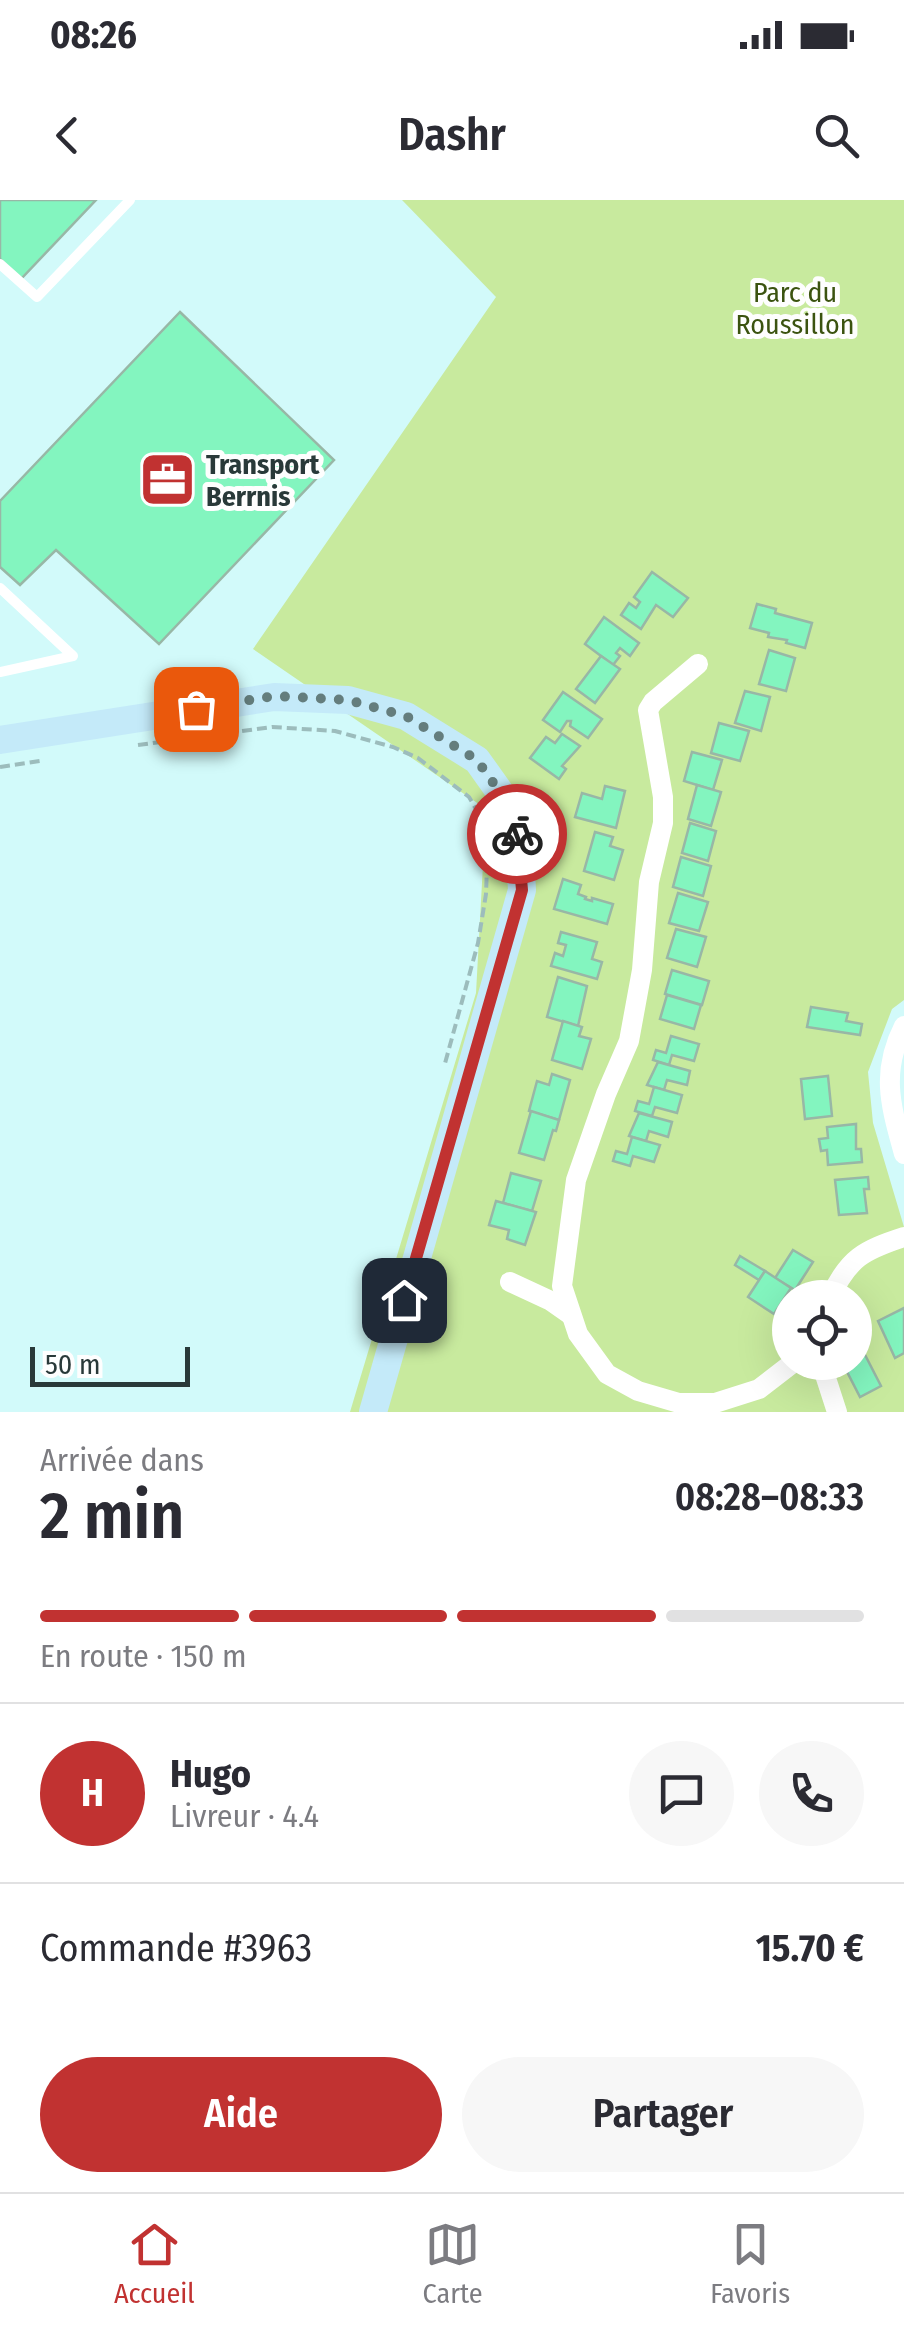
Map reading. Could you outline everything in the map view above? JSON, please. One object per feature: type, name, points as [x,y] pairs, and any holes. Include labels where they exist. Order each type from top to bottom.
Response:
[{"type":"main road","points":[[0,740],[274,696],[348,700],[406,716],[463,751],[477,760],[504,798],[518,836],[522,890],[372,1412]]},
{"type":"street","points":[[698,664],[648,710],[663,797],[662,823],[649,882],[642,970],[630,1042],[606,1094],[576,1180],[562,1286],[578,1334],[607,1374],[638,1391],[678,1408],[715,1403],[760,1389],[772,1379]]},
{"type":"street","points":[[904,1026],[894,1046],[888,1078],[892,1112],[904,1154]]},
{"type":"street","points":[[838,1280],[852,1261],[870,1248],[904,1238]]},
{"type":"street","points":[[510,1282],[551,1300],[572,1315]]},
{"type":"street","points":[[827,1380],[837,1412]]},
{"type":"lane","points":[[0,264],[37,296],[130,200]]},
{"type":"lane","points":[[0,588],[73,656],[0,672]]},
{"type":"path","points":[[126,747],[272,727],[336,730],[418,758],[469,796],[488,838],[486,894],[478,942],[444,1067]]},
{"type":"path","points":[[0,767],[51,758]]},
{"type":"green space","name":"Parc du Roussillon","points":[[402,200],[904,200],[904,1000],[892,1009],[868,1072],[873,1123],[904,1227],[904,1412],[350,1412],[476,993],[486,809],[253,649],[496,297]]},
{"type":"building","points":[[0,200],[96,200],[21,279],[0,259]]},
{"type":"building","name":"Transport Berrnis","points":[[180,312],[334,460],[159,644],[56,550],[20,585],[0,567],[0,501]]},
{"type":"building","points":[[652,572],[688,598],[673,617],[656,605],[641,629],[621,615],[629,603],[636,608],[640,602],[634,597]]},
{"type":"building","points":[[757,604],[812,623],[805,648],[750,628]]},
{"type":"building","points":[[604,617],[639,643],[630,656],[620,648],[616,653],[620,656],[613,665],[585,644]]},
{"type":"building","points":[[769,650],[795,658],[786,691],[759,684]]},
{"type":"building","points":[[601,656],[620,669],[595,703],[576,689]]},
{"type":"building","points":[[745,691],[770,697],[761,731],[735,723]]},
{"type":"building","points":[[563,692],[602,719],[588,738],[570,726],[571,721],[560,732],[543,720]]},
{"type":"building","points":[[719,723],[749,731],[740,761],[711,753]]},
{"type":"building","points":[[562,734],[580,746],[562,766],[566,769],[559,779],[530,758],[546,737],[555,743]]},
{"type":"building","points":[[692,752],[722,760],[713,790],[684,781]]},
{"type":"building","points":[[697,785],[721,792],[711,826],[688,819]]},
{"type":"building","points":[[605,786],[625,791],[616,828],[575,817],[582,793],[602,799]]},
{"type":"building","points":[[690,823],[716,831],[708,861],[682,853]]},
{"type":"building","points":[[595,832],[613,837],[610,846],[623,850],[614,880],[584,871]]},
{"type":"building","points":[[681,857],[711,866],[703,896],[673,887]]},
{"type":"building","points":[[563,879],[581,885],[578,894],[585,899],[613,904],[607,924],[554,909]]},
{"type":"building","points":[[678,893],[708,902],[699,931],[669,923]]},
{"type":"building","points":[[676,929],[706,937],[697,967],[667,958]]},
{"type":"building","points":[[561,932],[597,942],[592,959],[602,962],[597,979],[551,966],[555,953],[563,956],[566,945],[558,943]]},
{"type":"building","points":[[672,970],[709,981],[702,1005],[665,994]]},
{"type":"building","points":[[558,977],[587,986],[578,1026],[547,1017]]},
{"type":"building","points":[[667,995],[701,1005],[694,1029],[660,1019]]},
{"type":"building","points":[[811,1007],[848,1013],[846,1021],[862,1024],[860,1035],[807,1027]]},
{"type":"building","points":[[563,1021],[582,1027],[579,1036],[591,1039],[582,1069],[552,1060]]},
{"type":"building","points":[[671,1036],[699,1044],[694,1061],[672,1055],[669,1065],[653,1060],[656,1050],[666,1053]]},
{"type":"building","points":[[658,1062],[690,1071],[687,1085],[667,1080],[664,1090],[647,1085]]},
{"type":"building","points":[[552,1074],[570,1080],[559,1120],[529,1111],[537,1081],[549,1085]]},
{"type":"building","points":[[828,1076],[832,1116],[805,1119],[801,1079]]},
{"type":"building","points":[[654,1087],[682,1095],[677,1113],[655,1107],[652,1116],[635,1111],[638,1101],[649,1104]]},
{"type":"building","points":[[531,1111],[559,1120],[544,1160],[519,1153]]},
{"type":"building","points":[[639,1113],[672,1122],[668,1137],[649,1131],[646,1141],[629,1136]]},
{"type":"building","points":[[856,1124],[856,1149],[861,1149],[862,1162],[828,1165],[827,1150],[821,1151],[819,1139],[828,1138],[827,1127]]},
{"type":"building","points":[[632,1137],[660,1145],[654,1162],[633,1156],[630,1166],[613,1161],[616,1151],[627,1154]]},
{"type":"building","points":[[511,1173],[541,1181],[532,1211],[503,1203]]},
{"type":"building","points":[[868,1177],[869,1189],[864,1189],[867,1213],[839,1215],[835,1180]]},
{"type":"building","points":[[496,1201],[536,1212],[525,1245],[507,1239],[509,1230],[489,1225]]},
{"type":"building","points":[[793,1250],[813,1262],[801,1280],[775,1278]]},
{"type":"building","points":[[740,1256],[765,1271],[759,1280],[735,1265]]},
{"type":"building","points":[[765,1271],[779,1280],[772,1280],[772,1313],[748,1297]]},
{"type":"building","points":[[904,1308],[904,1353],[895,1358],[878,1321]]},
{"type":"building","points":[[872,1368],[881,1386],[860,1397],[851,1380],[872,1380]]},
{"type":"way so far","points":[[196,709],[274,696],[348,700],[406,716],[477,760],[504,798],[517,834]]},
{"type":"place","name":"Transport Berrnis","points":[[167,480]]},
{"type":"route","points":[[404,1300],[522,890],[517,834]]}]
